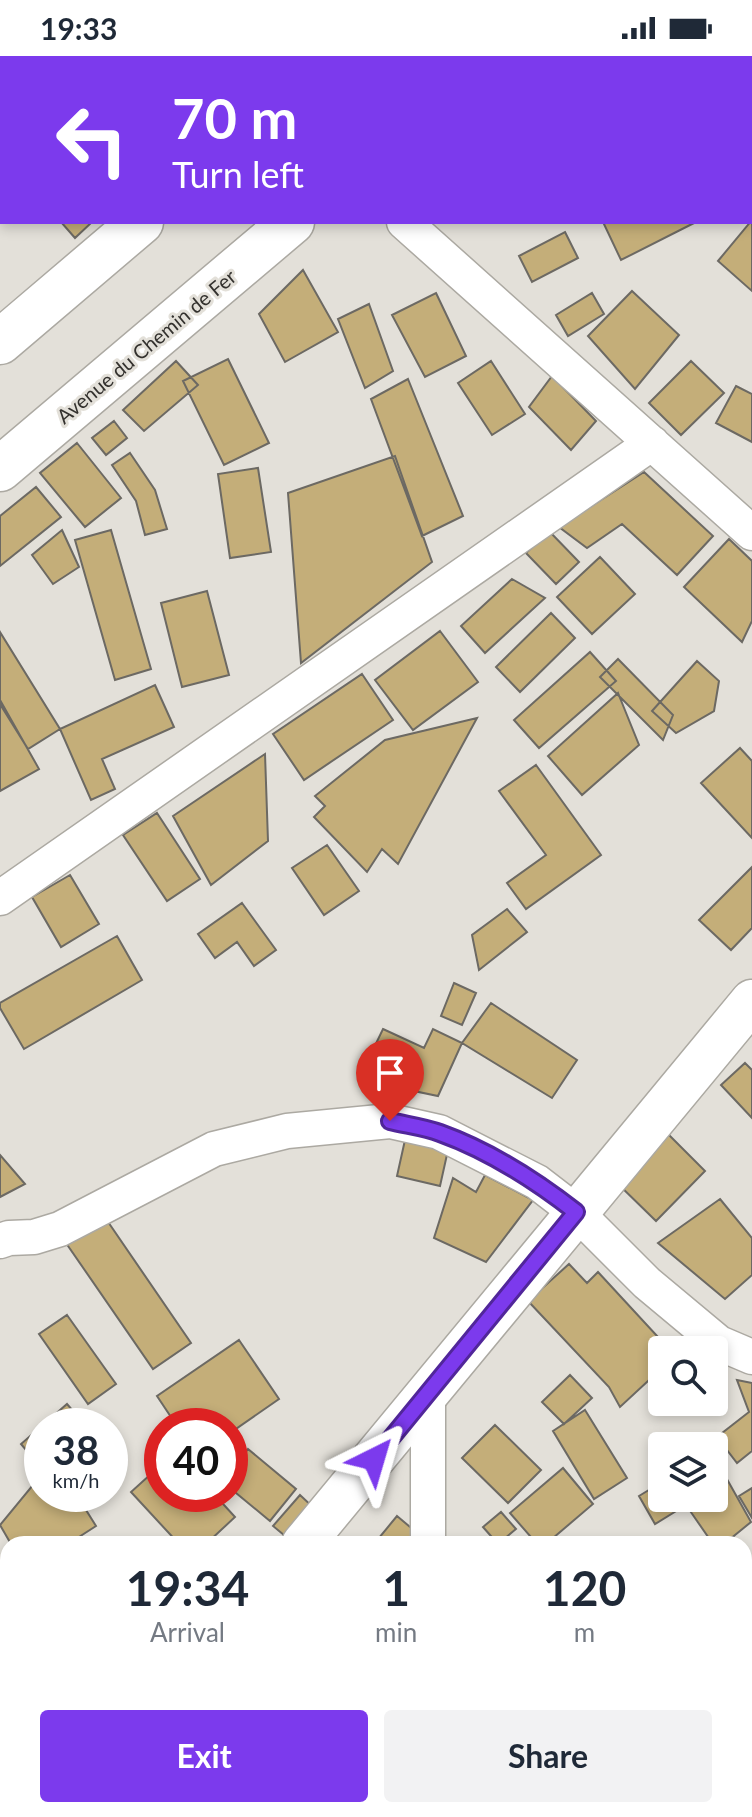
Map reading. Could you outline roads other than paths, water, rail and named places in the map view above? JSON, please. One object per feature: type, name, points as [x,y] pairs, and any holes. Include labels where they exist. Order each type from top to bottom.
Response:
[{"type":"main road","points":[[0,342],[139,224]]},
{"type":"main road","name":"Avenue du Chemin de Fer","points":[[0,469],[290,224]]},
{"type":"street","points":[[406,224],[752,533]]},
{"type":"street","points":[[0,898],[652,443]]},
{"type":"street","points":[[310,1536],[752,1001]]},
{"type":"street","points":[[0,1241],[34,1237],[60,1229],[214,1149],[287,1131],[390,1121],[439,1132],[537,1182],[576,1212],[647,1283],[719,1343],[752,1357]]},
{"type":"street","points":[[428,1394],[428,1536]]}]
